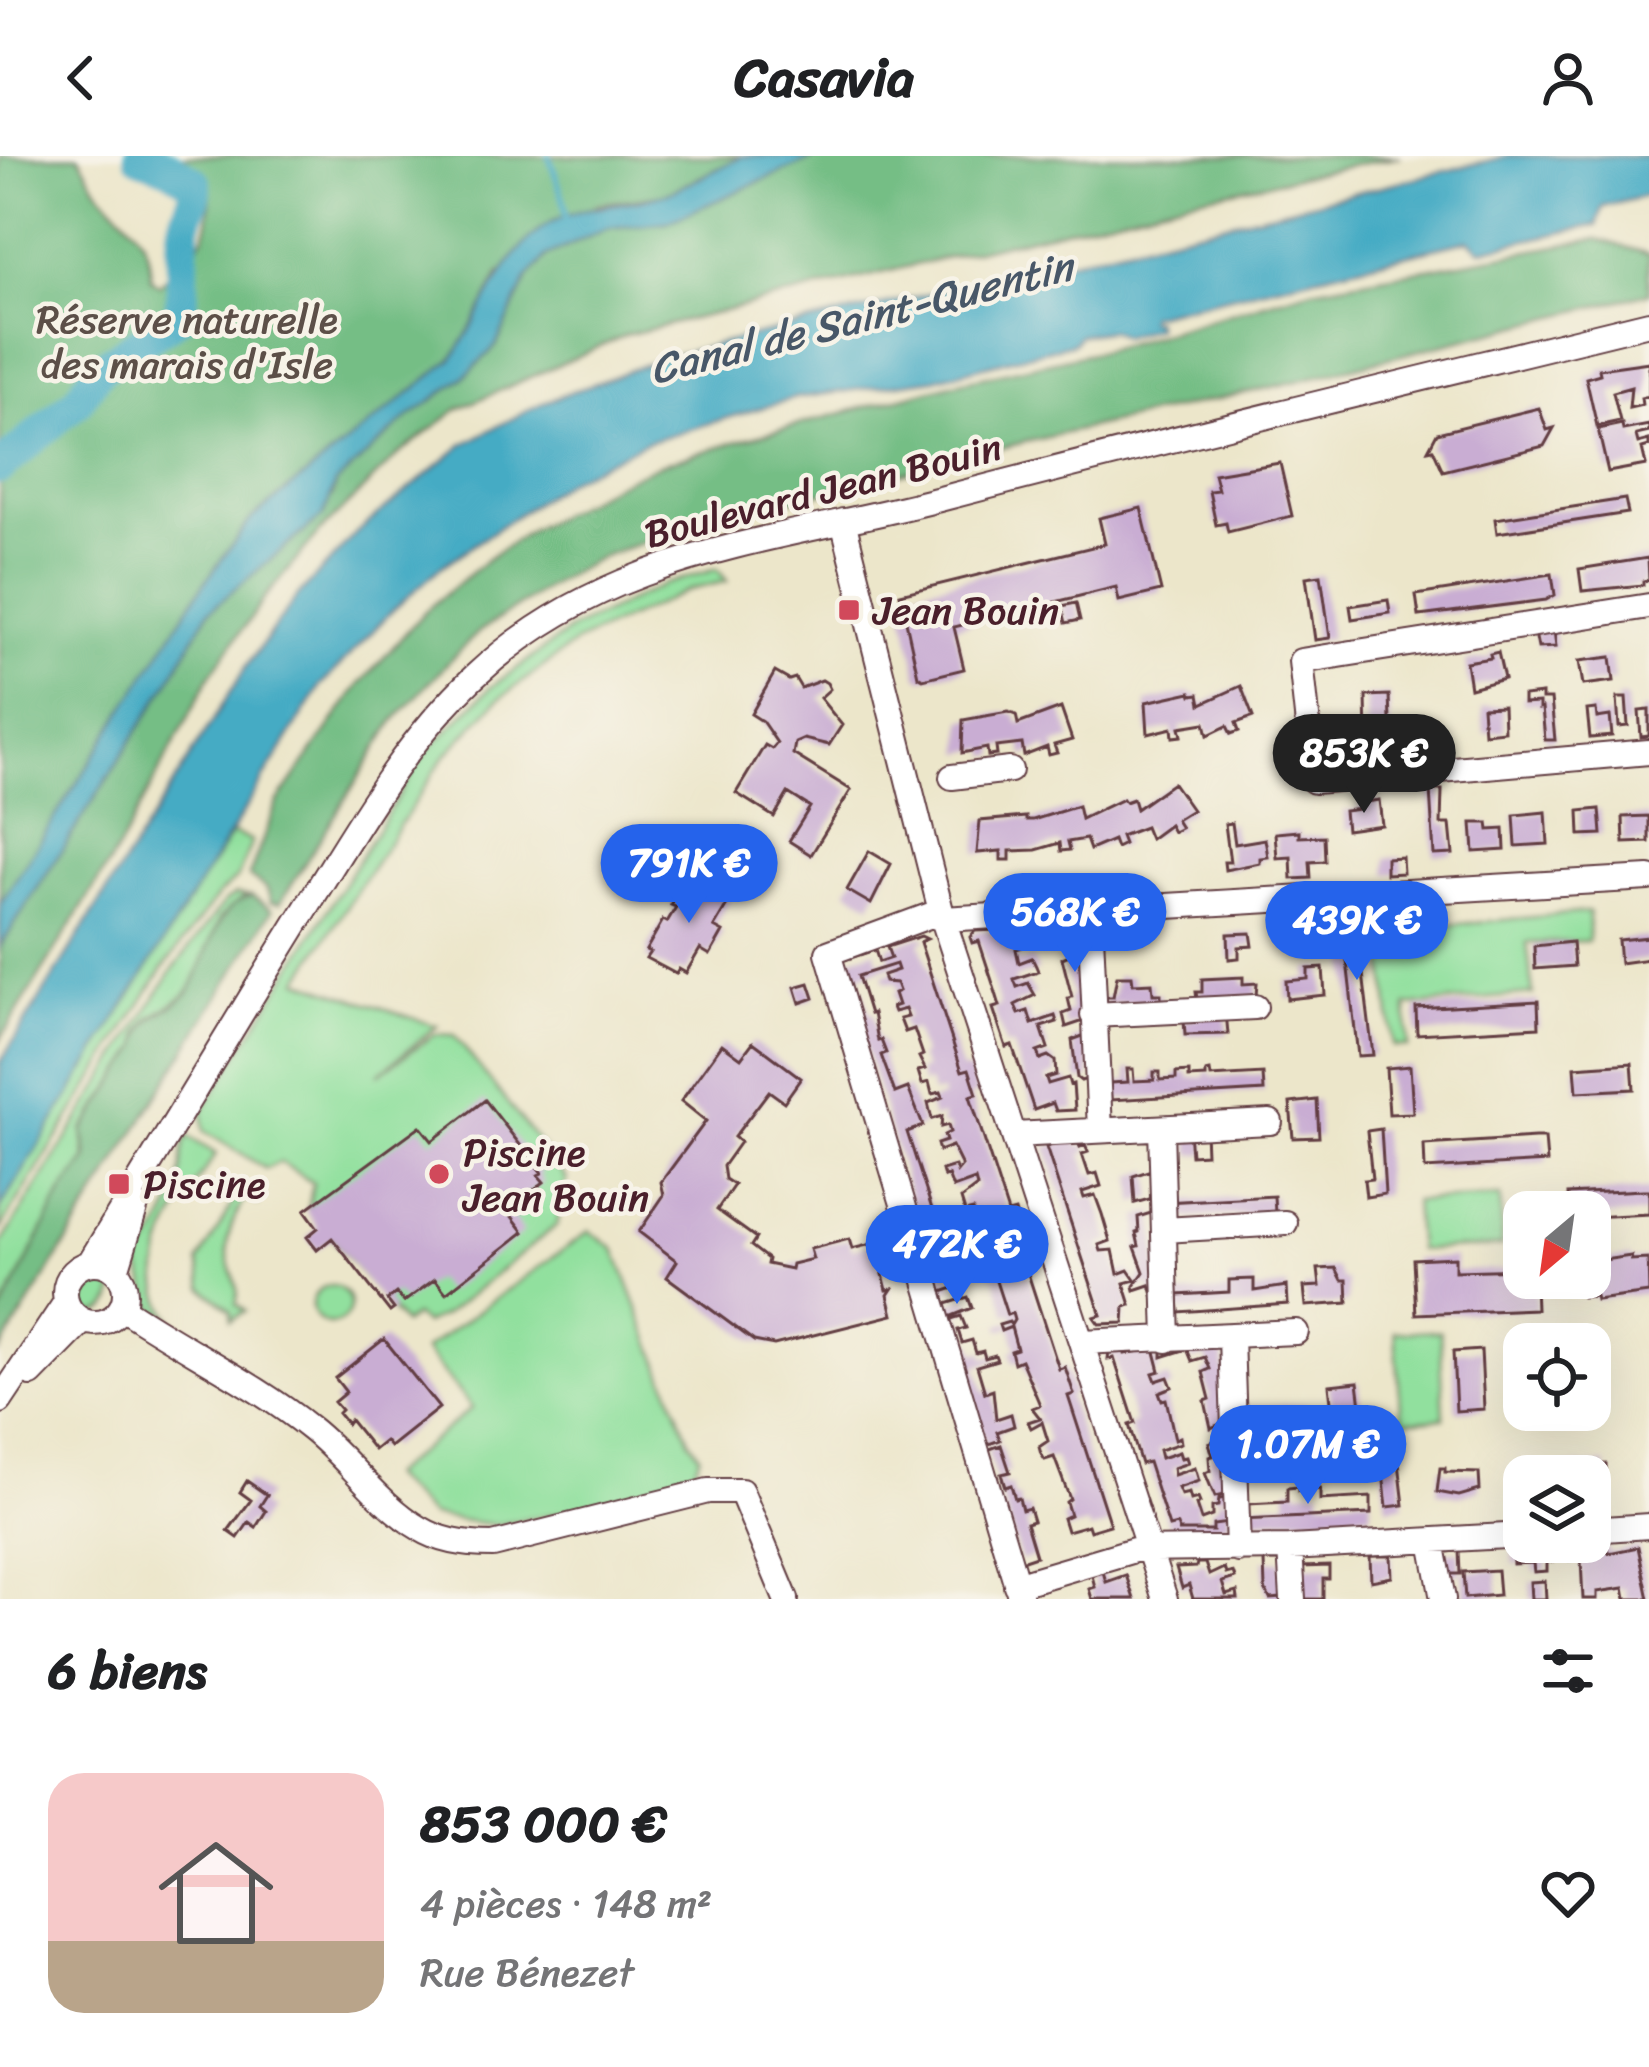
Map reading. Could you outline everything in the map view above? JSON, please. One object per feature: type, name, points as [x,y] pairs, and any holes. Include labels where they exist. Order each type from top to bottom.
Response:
[{"type":"street","name":"Boulevard Jean Bouin","points":[[90,1262],[386,782],[428,725],[477,675],[562,610],[607,586],[689,556],[1649,323]]},
{"type":"street","points":[[843,521],[944,919],[1165,1599]]},
{"type":"street","points":[[1649,606],[1301,661],[1313,781],[1649,752]]},
{"type":"street","points":[[952,777],[1010,770]]},
{"type":"street","points":[[1503,1535],[1290,1548],[1134,1550],[1018,1592],[828,953],[931,915],[944,919],[1090,912],[1649,878]]},
{"type":"street","points":[[1090,912],[1100,1130]]},
{"type":"street","points":[[1093,1015],[1255,1007]]},
{"type":"street","points":[[1014,1135],[1270,1122]]},
{"type":"street","points":[[1161,1128],[1167,1340]]},
{"type":"street","name":"Boulevard Jean Bouin","points":[[116,1271],[147,1168]]},
{"type":"street","points":[[1164,1230],[1285,1223]]},
{"type":"street","points":[[90,1262],[116,1271],[125,1285],[122,1308],[108,1320],[74,1311],[64,1292],[72,1273],[90,1262]]},
{"type":"street","points":[[122,1308],[313,1430],[406,1519],[426,1532],[471,1545],[517,1541],[707,1491],[741,1491],[786,1599]]},
{"type":"street","points":[[0,1404],[74,1311]]},
{"type":"street","points":[[1082,1342],[1296,1332]]},
{"type":"street","points":[[1231,1337],[1238,1550]]},
{"type":"street","points":[[1235,1436],[1323,1438],[1360,1424]]},
{"type":"street","points":[[1611,1529],[1649,1526]]},
{"type":"street","points":[[1432,1540],[1443,1599]]},
{"type":"street","points":[[1290,1548],[1293,1599]]},
{"type":"green space","name":"Réserve naturelle des marais d'Isle","points":[[0,156],[79,156],[99,190],[141,237],[151,279],[159,285],[200,243],[210,206],[210,186],[175,156],[743,156],[663,195],[597,204],[499,274],[468,338],[451,360],[251,519],[0,904]]},
{"type":"green space","points":[[819,156],[1400,156],[1188,199],[626,335],[458,409],[399,454],[320,532],[267,595],[211,674],[120,846],[0,1040],[0,947],[209,611],[333,495],[336,483],[496,346],[527,279],[547,256],[608,228],[667,221]]},
{"type":"green space","points":[[1597,239],[1649,254],[1649,293],[712,520],[605,555],[480,631],[453,657],[394,721],[280,903],[271,902],[267,889],[249,876],[277,803],[356,689],[425,611],[529,531],[618,483],[661,464],[745,439],[959,382],[1105,350],[1312,289]]},
{"type":"green space","points":[[717,569],[727,581],[689,590],[577,642],[499,699],[444,757],[299,980],[437,1026],[377,1075],[435,1034],[454,1035],[567,1179],[557,1225],[445,1315],[424,1324],[414,1316],[403,1324],[308,1209],[313,1183],[280,1162],[266,1169],[204,1131],[202,1112],[425,753],[491,687],[572,629],[665,584]]},
{"type":"green space","points":[[232,833],[252,841],[238,877],[219,894],[162,970],[0,1230],[0,1209]]},
{"type":"green space","points":[[236,894],[252,896],[220,918],[190,992],[150,1018],[140,1032],[139,1047],[83,1130],[86,1161],[62,1193],[0,1315],[0,1246],[171,972],[225,901]]},
{"type":"green space","points":[[252,896],[272,910],[0,1351],[0,1315],[62,1193],[88,1158],[83,1131],[139,1047],[146,1026],[192,986],[221,920],[239,901]]},
{"type":"green space","points":[[1589,912],[1588,941],[1527,943],[1533,994],[1407,1006],[1408,1047],[1393,1046],[1381,931]]},
{"type":"green space","points":[[187,1136],[216,1154],[178,1212],[160,1256],[162,1299],[173,1321],[153,1307],[138,1260],[171,1207]]},
{"type":"green space","points":[[240,1184],[258,1196],[258,1204],[245,1198],[230,1230],[228,1257],[236,1304],[245,1311],[231,1320],[231,1311],[203,1288],[199,1262],[237,1196],[226,1188]]},
{"type":"green space","points":[[1500,1197],[1502,1246],[1418,1250],[1414,1201]]},
{"type":"green space","points":[[589,1231],[615,1249],[689,1440],[700,1455],[690,1477],[570,1511],[495,1525],[431,1516],[389,1476],[472,1408],[424,1350]]},
{"type":"green space","points":[[94,1273],[108,1279],[114,1293],[108,1307],[94,1313],[80,1307],[74,1293],[80,1279]]},
{"type":"green space","points":[[331,1286],[344,1292],[350,1305],[344,1318],[331,1324],[318,1318],[312,1305],[318,1292]]},
{"type":"green space","points":[[1440,1331],[1444,1418],[1402,1421],[1395,1332]]},
{"type":"water","points":[[743,156],[819,156],[667,222],[608,228],[547,256],[527,279],[496,346],[336,483],[323,516],[209,611],[0,947],[0,904],[203,585],[251,519],[451,360],[502,274],[541,229],[586,209],[667,193]]},
{"type":"water","name":"Canal de Saint-Quentin","points":[[1508,156],[1649,156],[1649,195],[1603,207],[1597,225],[1481,250],[1469,240],[1149,315],[1156,327],[1122,337],[1110,330],[1080,335],[1074,343],[934,379],[795,398],[646,442],[568,480],[441,567],[320,687],[0,1209],[0,1063],[248,664],[295,599],[357,532],[464,444],[540,404],[665,357]]},
{"type":"building","points":[[1649,362],[1649,396],[1641,398],[1642,405],[1629,408],[1631,387],[1613,392],[1620,421],[1597,426],[1586,378],[1600,374],[1599,369]]},
{"type":"building","points":[[1539,408],[1547,430],[1554,428],[1544,446],[1443,471],[1433,449],[1428,450],[1437,433]]},
{"type":"building","points":[[1622,424],[1623,430],[1649,425],[1649,432],[1636,435],[1638,443],[1649,440],[1649,446],[1642,448],[1646,465],[1608,472],[1598,429]]},
{"type":"building","points":[[1280,463],[1292,516],[1228,532],[1226,523],[1216,525],[1209,491],[1218,490],[1214,474]]},
{"type":"building","points":[[1625,499],[1628,513],[1497,533],[1495,519]]},
{"type":"building","points":[[1141,508],[1161,591],[1119,601],[1116,587],[954,627],[964,669],[923,679],[918,676],[900,594],[1105,544],[1099,518]]},
{"type":"building","points":[[1648,558],[1649,580],[1643,585],[1582,591],[1579,569]]},
{"type":"building","points":[[1552,574],[1555,595],[1546,600],[1419,616],[1416,595]]},
{"type":"building","points":[[1321,575],[1330,638],[1315,640],[1306,577]]},
{"type":"building","points":[[1388,600],[1390,613],[1352,619],[1350,606]]},
{"type":"building","points":[[1076,603],[1080,620],[1066,623],[1062,606]]},
{"type":"building","points":[[1554,630],[1556,647],[1538,648],[1535,633]]},
{"type":"building","points":[[1498,652],[1504,679],[1470,688],[1466,662],[1491,658],[1490,654]]},
{"type":"building","points":[[1611,657],[1614,681],[1583,685],[1579,661]]},
{"type":"building","points":[[775,672],[789,680],[795,678],[801,688],[822,680],[827,683],[830,689],[820,698],[842,725],[829,745],[804,739],[795,743],[793,754],[851,790],[811,855],[789,841],[810,807],[788,793],[774,817],[736,793],[765,745],[772,749],[777,743],[751,714]]},
{"type":"building","points":[[1241,686],[1253,717],[1236,723],[1239,731],[1231,734],[1227,726],[1208,735],[1205,723],[1180,727],[1182,736],[1173,737],[1172,728],[1148,734],[1146,702],[1191,692],[1199,694],[1201,704]]},
{"type":"building","points":[[1542,694],[1542,699],[1551,699],[1555,740],[1545,740],[1539,703],[1523,704],[1523,696]]},
{"type":"building","points":[[1389,695],[1391,745],[1373,746],[1373,738],[1367,738],[1366,696]]},
{"type":"building","points":[[1617,698],[1626,698],[1628,726],[1619,727]]},
{"type":"building","points":[[1503,706],[1504,731],[1484,733],[1482,707]]},
{"type":"building","points":[[1061,708],[1072,740],[1054,745],[1057,753],[1049,755],[1047,747],[1024,756],[1022,744],[996,747],[997,755],[988,756],[987,748],[962,753],[963,720],[1008,712],[1016,715],[1018,724]]},
{"type":"building","points":[[1596,709],[1597,718],[1610,716],[1612,736],[1590,738],[1587,710]]},
{"type":"building","points":[[1649,710],[1649,736],[1641,737],[1639,711]]},
{"type":"building","points":[[1173,783],[1192,810],[1176,820],[1181,828],[1173,832],[1169,825],[1150,839],[1145,827],[1121,836],[1124,844],[1116,848],[1113,840],[1090,850],[1086,839],[1068,842],[1070,850],[1061,851],[1060,843],[1010,851],[1010,860],[1001,860],[1001,851],[977,853],[980,821],[1033,820],[1078,806],[1081,819],[1123,799],[1133,799],[1136,809]]},
{"type":"building","points":[[1430,790],[1442,790],[1441,824],[1450,824],[1453,854],[1434,855]]},
{"type":"building","points":[[1379,800],[1382,825],[1346,830],[1344,811]]},
{"type":"building","points":[[1600,809],[1602,834],[1580,835],[1579,811]]},
{"type":"building","points":[[1546,812],[1548,844],[1516,846],[1514,815]]},
{"type":"building","points":[[1649,816],[1649,842],[1624,843],[1623,817]]},
{"type":"building","points":[[1232,823],[1235,844],[1265,839],[1268,857],[1225,870],[1224,862],[1230,862],[1225,824]]},
{"type":"building","points":[[1472,823],[1488,823],[1489,830],[1504,829],[1505,850],[1474,852]]},
{"type":"building","points":[[1299,831],[1299,837],[1324,836],[1325,861],[1310,862],[1311,878],[1292,879],[1291,857],[1277,858],[1275,833]]},
{"type":"building","points":[[869,851],[891,864],[871,904],[847,890]]},
{"type":"building","points":[[1402,857],[1403,873],[1386,874],[1386,858]]},
{"type":"building","points":[[695,873],[725,890],[722,896],[730,900],[714,927],[723,932],[710,955],[700,949],[686,973],[679,969],[676,974],[646,958],[650,952],[646,950],[676,907],[671,905],[688,876]]},
{"type":"building","points":[[1355,908],[1373,1055],[1358,1056],[1341,909]]},
{"type":"building","points":[[1081,926],[1087,1020],[1066,1027],[1063,1014],[1071,1011],[1068,998],[1072,997],[1062,958],[1069,955],[1067,940],[1061,942],[1060,927]]},
{"type":"building","points":[[998,930],[1001,939],[1023,940],[1025,946],[1016,949],[1019,963],[1032,958],[1036,966],[1038,971],[1014,979],[1017,987],[1028,983],[1035,995],[1015,1005],[1019,1014],[1028,1011],[1032,1024],[1055,1016],[1057,1022],[1041,1027],[1048,1048],[1037,1052],[1040,1059],[1048,1056],[1055,1061],[1056,1075],[1046,1078],[1048,1084],[1068,1078],[1073,1084],[1075,1110],[1056,1111],[1053,1103],[1034,1110],[1012,1045],[1006,1047],[993,1008],[1000,1006],[979,941],[972,943],[970,937],[975,931]]},
{"type":"building","points":[[1251,933],[1253,946],[1239,947],[1239,958],[1229,959],[1228,934]]},
{"type":"building","points":[[921,936],[927,939],[920,942],[962,1071],[969,1069],[977,1094],[970,1096],[1008,1213],[1015,1211],[1027,1249],[1021,1252],[1059,1369],[1065,1367],[1074,1394],[1068,1396],[1110,1525],[1067,1531],[1063,1518],[1070,1515],[1066,1502],[1070,1499],[1054,1457],[1045,1460],[1041,1454],[1039,1447],[1048,1441],[1042,1422],[1031,1428],[1028,1422],[1040,1418],[1032,1408],[1040,1405],[1021,1360],[1014,1363],[1011,1351],[1017,1349],[1011,1327],[1001,1331],[999,1325],[1011,1325],[1012,1313],[1007,1315],[990,1262],[983,1264],[982,1259],[992,1255],[986,1235],[981,1237],[973,1210],[965,1212],[961,1199],[977,1187],[975,1180],[953,1188],[948,1175],[944,1177],[942,1170],[955,1166],[957,1172],[962,1166],[952,1146],[939,1151],[937,1144],[946,1141],[944,1135],[950,1132],[948,1125],[941,1127],[942,1116],[932,1119],[928,1103],[943,1097],[941,1092],[932,1094],[929,1082],[922,1084],[918,1071],[925,1069],[919,1057],[923,1055],[914,1029],[905,1032],[900,1019],[908,1017],[905,1009],[894,1012],[892,1007],[898,1005],[894,993],[899,991],[883,975],[898,970],[896,964],[858,976],[895,1093],[908,1088],[923,1126],[907,1132],[932,1209],[938,1221],[946,1219],[949,1227],[938,1236],[954,1288],[939,1293],[840,961],[875,950],[879,962],[891,958],[887,947]]},
{"type":"building","points":[[1649,937],[1649,959],[1620,963],[1618,940]]},
{"type":"building","points":[[1572,942],[1574,966],[1535,969],[1534,946]]},
{"type":"building","points":[[1323,968],[1325,995],[1287,999],[1286,981],[1308,979],[1308,969]]},
{"type":"building","points":[[1117,976],[1132,976],[1133,984],[1152,983],[1153,994],[1161,994],[1161,1001],[1105,1004],[1105,997],[1113,997]]},
{"type":"building","points":[[1243,977],[1243,984],[1257,983],[1256,996],[1197,999],[1202,979]]},
{"type":"building","points":[[809,983],[814,998],[800,1003],[795,987]]},
{"type":"building","points":[[1538,1001],[1539,1027],[1417,1034],[1416,1008]]},
{"type":"building","points":[[1226,1012],[1228,1034],[1185,1035],[1184,1020]]},
{"type":"building","points":[[1088,1034],[1090,1078],[1081,1081],[1072,1040]]},
{"type":"building","points":[[753,1042],[801,1078],[784,1102],[769,1091],[734,1137],[740,1142],[723,1166],[725,1179],[734,1185],[717,1210],[756,1238],[751,1246],[768,1259],[767,1264],[791,1269],[792,1264],[813,1259],[810,1249],[849,1239],[852,1249],[875,1243],[887,1290],[892,1289],[888,1295],[893,1315],[774,1345],[754,1341],[667,1277],[677,1261],[639,1232],[664,1195],[661,1182],[706,1121],[681,1101],[722,1044],[741,1058]]},
{"type":"building","points":[[1632,1063],[1634,1089],[1577,1092],[1575,1067]]},
{"type":"building","points":[[1410,1066],[1413,1113],[1389,1114],[1386,1068]]},
{"type":"building","points":[[1127,1069],[1133,1069],[1134,1081],[1154,1080],[1154,1072],[1160,1072],[1160,1080],[1189,1072],[1189,1078],[1206,1077],[1210,1071],[1211,1077],[1263,1074],[1264,1091],[1111,1100],[1110,1083],[1128,1082]]},
{"type":"building","points":[[485,1100],[542,1173],[538,1175],[544,1182],[507,1210],[524,1232],[446,1293],[435,1279],[404,1302],[396,1293],[387,1300],[394,1309],[390,1312],[332,1238],[317,1250],[307,1237],[318,1228],[305,1210],[420,1126],[432,1141]]},
{"type":"building","points":[[1317,1100],[1319,1137],[1293,1138],[1290,1103]]},
{"type":"building","points":[[1381,1129],[1385,1194],[1366,1197],[1364,1180],[1372,1179],[1367,1131]]},
{"type":"building","points":[[1205,1131],[1206,1154],[1191,1155],[1189,1132]]},
{"type":"building","points":[[1076,1138],[1088,1152],[1082,1154],[1089,1175],[1097,1173],[1101,1186],[1082,1192],[1084,1198],[1095,1195],[1102,1214],[1110,1241],[1099,1245],[1101,1251],[1113,1250],[1118,1274],[1128,1270],[1135,1280],[1124,1283],[1131,1305],[1125,1307],[1124,1323],[1099,1324],[1094,1317],[1101,1315],[1046,1147]]},
{"type":"building","points":[[1545,1138],[1547,1162],[1425,1169],[1424,1145]]},
{"type":"building","points":[[1151,1170],[1153,1198],[1135,1203],[1133,1176]]},
{"type":"building","points":[[1649,1190],[1649,1214],[1611,1216],[1611,1192]]},
{"type":"building","points":[[1274,1196],[1275,1213],[1173,1219],[1165,1202]]},
{"type":"building","points":[[1154,1212],[1159,1294],[1153,1295],[1150,1285],[1135,1290],[1134,1286],[1144,1272],[1135,1247],[1139,1246],[1138,1217]]},
{"type":"building","points":[[1455,1257],[1455,1271],[1503,1270],[1503,1299],[1536,1299],[1536,1309],[1416,1314],[1413,1259]]},
{"type":"building","points":[[1611,1259],[1648,1259],[1649,1293],[1611,1298]]},
{"type":"building","points":[[1336,1268],[1342,1280],[1347,1280],[1348,1303],[1306,1306],[1304,1287],[1320,1286],[1318,1269]]},
{"type":"building","points":[[1254,1279],[1254,1291],[1287,1286],[1288,1304],[1179,1312],[1178,1295],[1229,1292],[1229,1280]]},
{"type":"building","points":[[968,1297],[972,1308],[947,1318],[943,1305]]},
{"type":"building","points":[[961,1316],[966,1328],[958,1330],[962,1343],[972,1340],[976,1353],[983,1351],[985,1358],[995,1355],[997,1360],[977,1366],[985,1393],[993,1390],[996,1419],[1011,1414],[1014,1426],[997,1432],[1000,1440],[986,1445],[948,1320]]},
{"type":"building","points":[[384,1339],[439,1408],[390,1447],[385,1441],[374,1450],[350,1420],[347,1424],[338,1413],[341,1410],[334,1402],[346,1392],[335,1378]]},
{"type":"building","points":[[1223,1345],[1228,1494],[1215,1497],[1205,1473],[1210,1471],[1209,1457],[1213,1456],[1209,1443],[1219,1439],[1218,1425],[1211,1428],[1205,1401],[1210,1399],[1203,1372],[1210,1369],[1205,1357],[1192,1361],[1187,1349],[1162,1357],[1162,1348]]},
{"type":"building","points":[[1154,1348],[1160,1371],[1153,1373],[1156,1381],[1168,1377],[1172,1387],[1159,1392],[1166,1399],[1175,1439],[1180,1437],[1181,1443],[1159,1450],[1161,1458],[1179,1452],[1181,1458],[1186,1457],[1188,1463],[1173,1468],[1174,1475],[1195,1468],[1199,1481],[1178,1488],[1181,1495],[1189,1493],[1191,1500],[1198,1498],[1201,1520],[1212,1516],[1219,1499],[1228,1498],[1229,1523],[1213,1525],[1213,1531],[1169,1527],[1148,1462],[1141,1464],[1129,1425],[1135,1423],[1114,1358],[1108,1359],[1109,1351],[1124,1350],[1125,1354]]},
{"type":"building","points":[[1481,1350],[1484,1409],[1456,1411],[1453,1352]]},
{"type":"building","points":[[1358,1382],[1361,1406],[1332,1410],[1329,1385]]},
{"type":"building","points":[[1307,1404],[1308,1423],[1245,1426],[1244,1407]]},
{"type":"building","points":[[1395,1429],[1404,1505],[1387,1507],[1378,1430]]},
{"type":"building","points":[[1001,1445],[1010,1472],[1001,1474],[1005,1487],[1011,1485],[1015,1499],[1019,1498],[1022,1510],[1029,1508],[1033,1521],[1026,1523],[1036,1556],[1021,1561],[987,1450]]},
{"type":"building","points":[[1440,1468],[1479,1473],[1480,1490],[1459,1496],[1437,1492]]},
{"type":"building","points":[[247,1481],[267,1495],[260,1506],[266,1511],[256,1527],[249,1522],[238,1538],[228,1531],[251,1500],[240,1492]]},
{"type":"building","points":[[1298,1487],[1298,1491],[1320,1489],[1320,1500],[1371,1497],[1371,1514],[1241,1520],[1248,1504],[1287,1502],[1287,1488]]},
{"type":"building","points":[[1638,1547],[1649,1599],[1626,1599],[1624,1588],[1597,1592],[1597,1599],[1583,1599],[1581,1563],[1611,1563],[1611,1553]]},
{"type":"building","points":[[1459,1551],[1460,1574],[1445,1574],[1446,1552]]},
{"type":"building","points":[[1370,1556],[1391,1556],[1392,1577],[1371,1581]]},
{"type":"building","points":[[1264,1561],[1281,1561],[1282,1598],[1270,1599],[1265,1589]]},
{"type":"building","points":[[1205,1563],[1209,1575],[1224,1568],[1226,1574],[1233,1572],[1235,1578],[1222,1582],[1226,1595],[1237,1592],[1238,1599],[1193,1599],[1189,1585],[1182,1588],[1176,1568],[1196,1567]]},
{"type":"building","points":[[1533,1563],[1547,1563],[1547,1571],[1534,1572]]},
{"type":"building","points":[[1329,1566],[1323,1599],[1303,1599],[1302,1567]]},
{"type":"building","points":[[1102,1568],[1106,1582],[1126,1575],[1134,1599],[1092,1599],[1091,1572]]},
{"type":"building","points":[[1497,1570],[1499,1595],[1465,1598],[1463,1572]]},
{"type":"building","points":[[1545,1581],[1546,1599],[1531,1599],[1530,1582]]},
{"type":"waterway","points":[[0,467],[77,401],[99,369],[180,316],[184,229],[195,183],[140,156]]},
{"type":"waterway","points":[[549,156],[567,226]]},
{"type":"place","name":"Jean Bouin","points":[[849,610]]},
{"type":"place","name":"Piscine Jean Bouin","points":[[439,1174]]},
{"type":"place","name":"Piscine","points":[[119,1184]]}]
